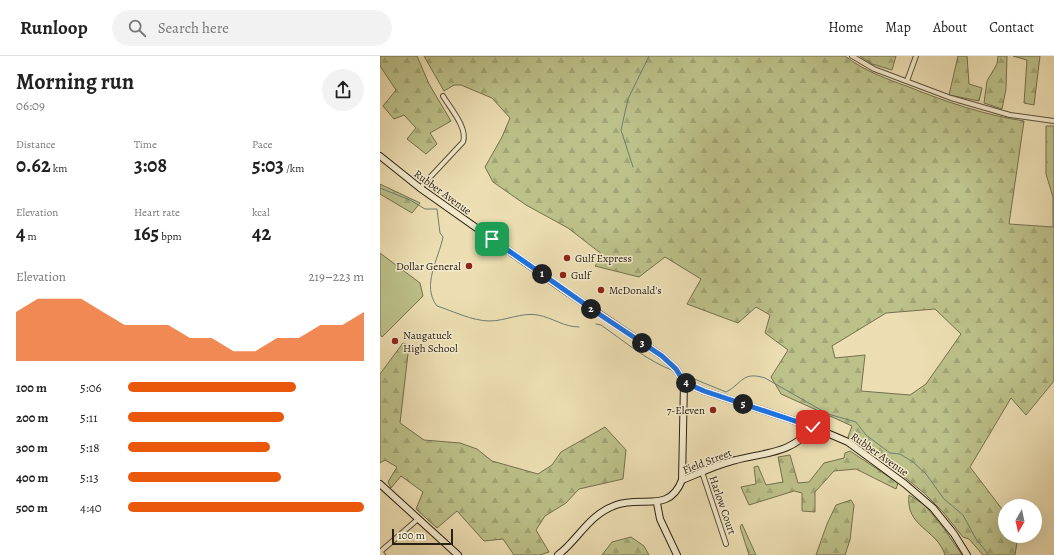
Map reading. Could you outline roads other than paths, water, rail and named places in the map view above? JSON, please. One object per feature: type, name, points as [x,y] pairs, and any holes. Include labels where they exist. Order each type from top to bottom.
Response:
[{"type":"street","points":[[852,56],[867,65],[951,98],[1004,113],[1054,121]]},
{"type":"street","points":[[907,81],[916,56]]},
{"type":"street","points":[[420,188],[463,142],[465,137],[462,128],[443,96]]},
{"type":"street","name":"Rubber Avenue","points":[[380,156],[420,188],[596,312],[662,356],[676,369],[684,381],[704,391],[813,427],[848,442],[905,484],[933,508],[954,534],[967,555]]},
{"type":"street","points":[[682,480],[684,381]]},
{"type":"street","name":"Field Street","points":[[558,555],[566,549],[592,518],[605,510],[632,501],[663,501],[672,496],[682,480],[736,460],[777,452],[801,440],[813,427]]},
{"type":"street","name":"Harlow Court","points":[[702,472],[726,544]]},
{"type":"street","points":[[380,484],[458,555]]},
{"type":"street","points":[[656,502],[660,518],[677,555]]},
{"type":"street","points":[[383,555],[380,552],[418,519]]},
{"type":"waterway","points":[[633,167],[621,130],[628,99],[649,56]]},
{"type":"waterway","points":[[380,188],[410,200],[425,209],[437,209],[440,233],[443,237],[432,272],[431,281],[432,298],[437,306],[483,321],[496,321],[532,314],[543,316],[568,326],[579,327]]},
{"type":"waterway","points":[[596,324],[601,325],[654,362],[674,371]]},
{"type":"waterway","points":[[682,374],[726,392],[747,377],[757,376],[765,378],[828,414],[856,422],[866,435],[890,453],[900,454],[913,462],[926,474],[944,499],[963,515],[976,539],[989,555]]},
{"type":"place","name":"Gulf Express","points":[[567,258]]},
{"type":"place","name":"Dollar General","points":[[469,266]]},
{"type":"place","name":"Gulf","points":[[563,275]]},
{"type":"place","name":"McDonald's","points":[[601,290]]},
{"type":"place","name":"Naugatuck High School","points":[[395,341]]},
{"type":"place","name":"7-Eleven","points":[[713,410]]}]
